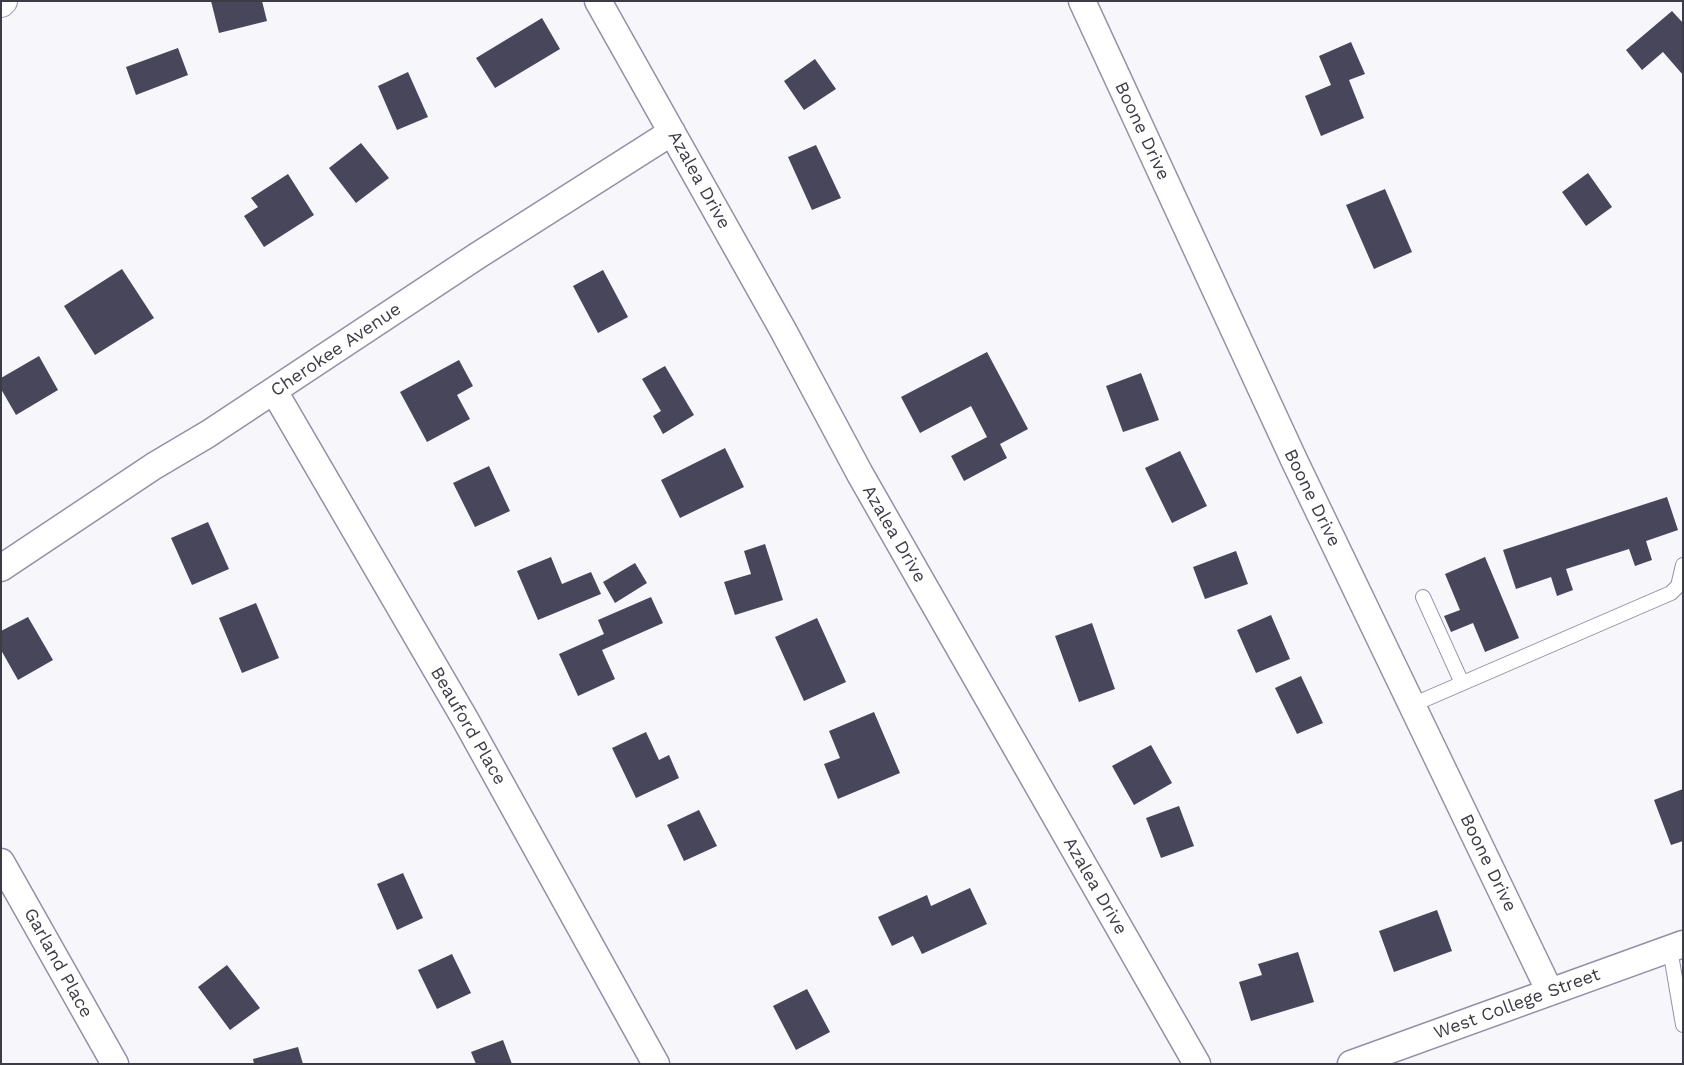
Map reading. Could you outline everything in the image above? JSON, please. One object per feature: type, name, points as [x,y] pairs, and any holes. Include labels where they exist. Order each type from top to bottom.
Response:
[{"type":"street","name":"Azalea Drive","points":[[598,1],[783,330],[860,474],[1197,1064]]},
{"type":"street","name":"Boone Drive","points":[[1082,1],[1290,452],[1550,992]]},
{"type":"street","name":"Cherokee Avenue","points":[[1,568],[154,466],[274,391],[477,256],[672,132]]},
{"type":"street","name":"Beauford Place","points":[[274,391],[464,719],[656,1064]]},
{"type":"street","name":"Garland Place","points":[[1,862],[115,1064]]},
{"type":"street","name":"West College Street","points":[[1351,1064],[1677,947]]},
{"type":"lane","points":[[1412,704],[1672,593],[1678,586],[1683,566]]},
{"type":"lane","points":[[1423,597],[1462,683]]},
{"type":"lane","points":[[1677,947],[1683,1025]]},
{"type":"building","points":[[211,1],[262,1],[267,21],[219,33]]},
{"type":"building","points":[[1672,11],[1683,23],[1683,75],[1663,52],[1642,70],[1626,50]]},
{"type":"building","points":[[542,18],[560,49],[495,88],[476,58]]},
{"type":"building","points":[[1351,42],[1365,74],[1349,80],[1364,118],[1321,136],[1305,96],[1331,85],[1319,56]]},
{"type":"building","points":[[178,48],[188,75],[136,95],[126,67]]},
{"type":"building","points":[[815,59],[836,89],[804,110],[784,81]]},
{"type":"building","points":[[408,72],[428,117],[397,130],[378,86]]},
{"type":"building","points":[[361,143],[389,178],[356,203],[329,168]]},
{"type":"building","points":[[816,145],[841,198],[812,210],[788,157]]},
{"type":"building","points":[[1588,173],[1612,207],[1586,226],[1562,192]]},
{"type":"building","points":[[288,174],[314,215],[264,247],[244,216],[258,207],[251,198]]},
{"type":"building","points":[[1385,189],[1412,252],[1374,269],[1346,205]]},
{"type":"building","points":[[122,269],[154,318],[95,355],[64,306]]},
{"type":"building","points":[[603,270],[628,317],[598,333],[573,286]]},
{"type":"building","points":[[987,352],[1028,429],[1000,444],[1007,458],[964,481],[951,456],[987,437],[971,406],[920,433],[901,397]]},
{"type":"building","points":[[39,356],[58,390],[16,415],[1,389],[1,378]]},
{"type":"building","points":[[459,360],[473,386],[457,395],[470,419],[427,442],[400,392]]},
{"type":"building","points":[[665,366],[694,415],[663,434],[653,416],[661,411],[642,379]]},
{"type":"building","points":[[1141,373],[1159,420],[1123,432],[1106,386]]},
{"type":"building","points":[[725,448],[744,487],[680,518],[661,480]]},
{"type":"building","points":[[1180,451],[1207,506],[1172,523],[1145,468]]},
{"type":"building","points":[[489,466],[510,511],[475,527],[453,483]]},
{"type":"building","points":[[1667,497],[1678,530],[1646,541],[1652,560],[1635,566],[1629,549],[1566,569],[1573,590],[1557,596],[1551,577],[1516,589],[1503,550]]},
{"type":"building","points":[[208,522],[229,569],[192,585],[171,538]]},
{"type":"building","points":[[765,544],[783,600],[735,615],[724,582],[751,574],[744,551]]},
{"type":"building","points":[[1236,551],[1248,584],[1205,599],[1193,567]]},
{"type":"building","points":[[551,557],[562,584],[591,572],[601,594],[538,620],[517,571]]},
{"type":"building","points":[[1485,557],[1519,638],[1485,652],[1473,623],[1451,632],[1444,616],[1460,610],[1445,574]]},
{"type":"building","points":[[635,563],[647,583],[615,603],[603,582]]},
{"type":"building","points":[[651,597],[663,623],[602,650],[615,679],[578,696],[559,654],[604,634],[598,620]]},
{"type":"building","points":[[256,603],[279,658],[242,673],[219,618]]},
{"type":"building","points":[[1271,615],[1290,659],[1256,673],[1237,630]]},
{"type":"building","points":[[28,617],[53,660],[18,680],[1,650],[1,631]]},
{"type":"building","points":[[817,618],[846,682],[804,701],[775,637]]},
{"type":"building","points":[[1092,623],[1115,689],[1079,702],[1055,636]]},
{"type":"building","points":[[1301,676],[1323,723],[1297,734],[1275,688]]},
{"type":"building","points":[[874,712],[900,773],[838,799],[824,764],[840,758],[829,731]]},
{"type":"building","points":[[646,732],[659,760],[669,755],[679,778],[636,798],[612,748]]},
{"type":"building","points":[[1151,745],[1172,783],[1134,805],[1112,766]]},
{"type":"building","points":[[1683,789],[1683,841],[1671,845],[1654,800]]},
{"type":"building","points":[[1179,806],[1194,846],[1161,858],[1146,818]]},
{"type":"building","points":[[699,810],[717,846],[684,861],[667,825]]},
{"type":"building","points":[[403,873],[423,918],[397,930],[377,884]]},
{"type":"building","points":[[970,888],[987,924],[922,954],[913,936],[892,946],[878,917],[927,895],[931,906]]},
{"type":"building","points":[[1437,910],[1452,951],[1394,972],[1379,931]]},
{"type":"building","points":[[1298,952],[1314,1002],[1251,1021],[1239,982],[1262,975],[1258,964]]},
{"type":"building","points":[[452,954],[471,993],[437,1009],[418,970]]},
{"type":"building","points":[[227,965],[260,1008],[230,1030],[198,987]]},
{"type":"building","points":[[807,989],[830,1032],[796,1050],[773,1006]]},
{"type":"building","points":[[503,1040],[512,1064],[476,1064],[471,1052]]},
{"type":"building","points":[[298,1047],[303,1064],[254,1064],[253,1059]]}]
